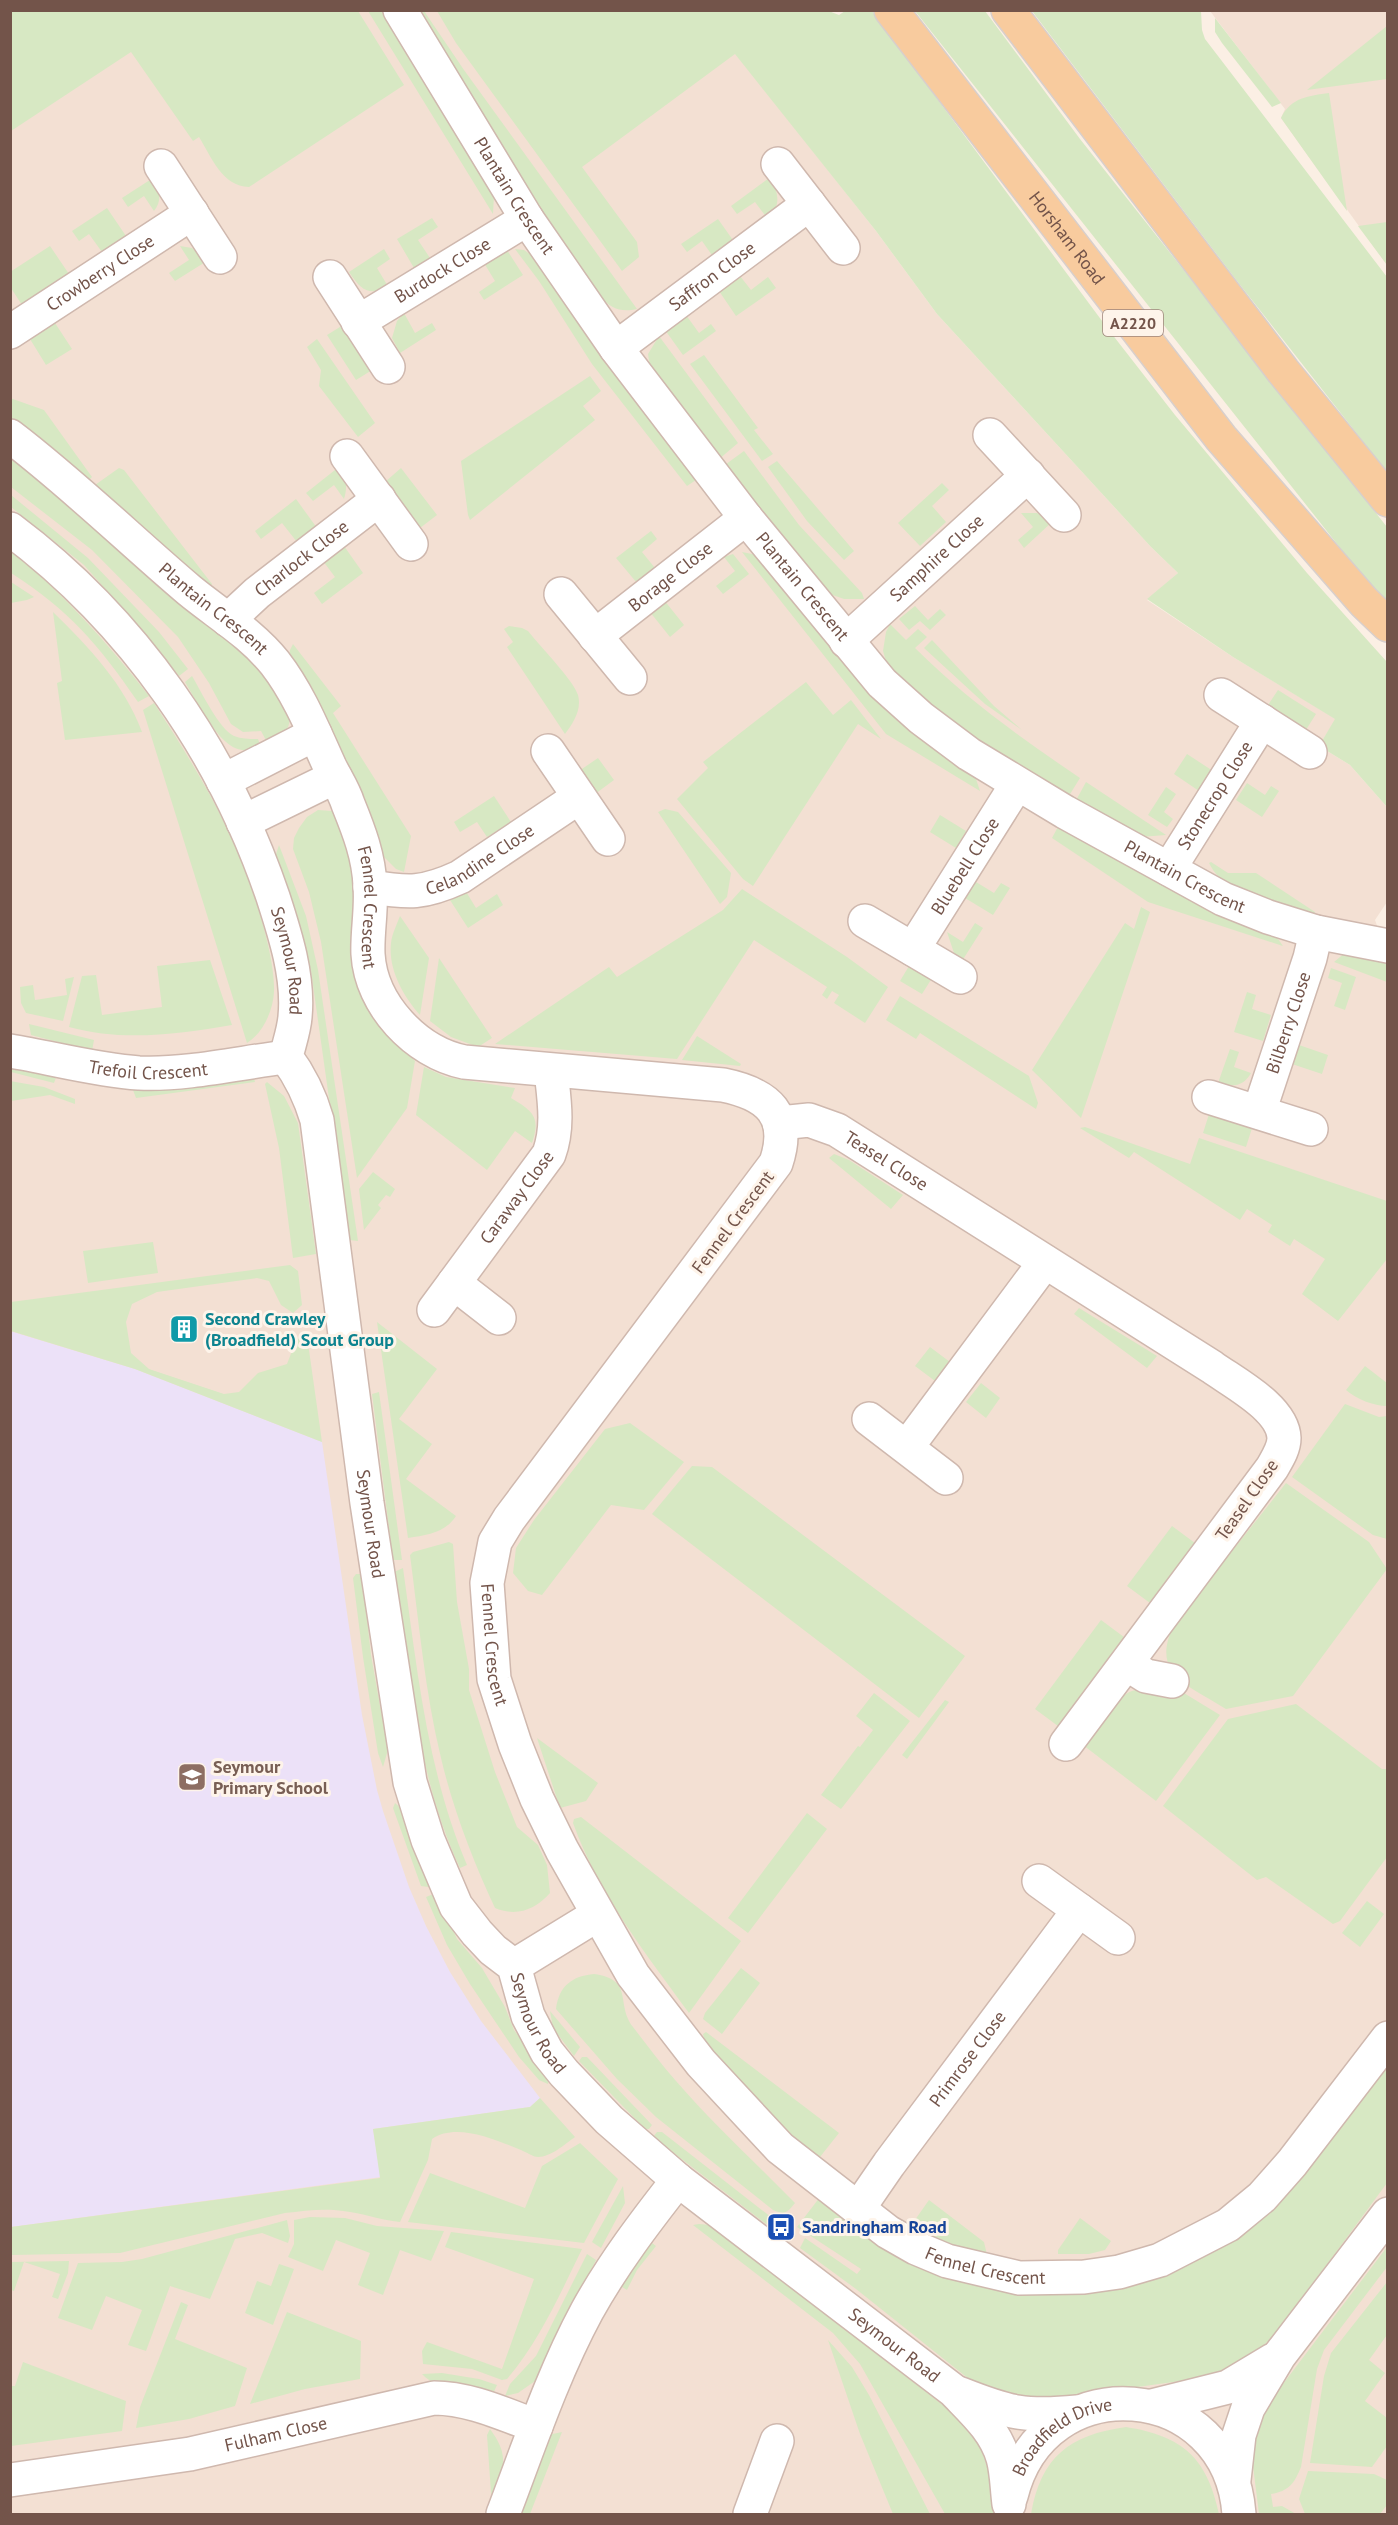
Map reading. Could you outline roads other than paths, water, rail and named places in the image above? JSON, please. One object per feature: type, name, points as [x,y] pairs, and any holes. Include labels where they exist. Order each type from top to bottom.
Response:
[{"type":"main road","name":"Horsham Road","points":[[891,10],[1221,438],[1348,584],[1388,626]]},
{"type":"main road","points":[[1008,10],[1283,371],[1388,500]]},
{"type":"street","name":"Plantain Crescent","points":[[400,10],[527,219],[616,348],[746,518],[882,683],[921,718],[969,754],[1017,784],[1223,898],[1268,917],[1316,932],[1388,946]]},
{"type":"street","points":[[778,164],[843,248]]},
{"type":"street","points":[[161,166],[220,256]]},
{"type":"street","name":"Saffron Close","points":[[616,348],[809,204]]},
{"type":"street","name":"Crowberry Close","points":[[10,332],[192,213]]},
{"type":"street","name":"Burdock Close","points":[[358,321],[527,219]]},
{"type":"street","points":[[330,277],[388,367]]},
{"type":"street","points":[[990,435],[1064,515]]},
{"type":"street","name":"Plantain Crescent","points":[[10,436],[72,485],[192,592],[253,639],[275,664],[292,690],[315,734]]},
{"type":"street","points":[[347,456],[411,544]]},
{"type":"street","name":"Samphire Close","points":[[846,641],[1028,475]]},
{"type":"street","name":"Charlock Close","points":[[228,620],[257,593],[378,499]]},
{"type":"street","name":"Borage Close","points":[[595,636],[746,518]]},
{"type":"street","name":"Seymour Road","points":[[10,529],[68,576],[136,647],[197,736],[243,822],[284,930],[291,963],[295,1017],[286,1057],[299,1075],[311,1100],[317,1120],[367,1503],[410,1782],[428,1840],[456,1906],[493,1950],[514,1966],[528,2016],[543,2044],[564,2073],[609,2120],[678,2180],[954,2391],[995,2436],[1004,2459],[1008,2509]]},
{"type":"street","points":[[561,594],[630,678]]},
{"type":"street","points":[[1221,695],[1310,752]]},
{"type":"street","name":"Stonecrop Close","points":[[1169,869],[1262,721]]},
{"type":"street","points":[[223,781],[315,734]]},
{"type":"street","name":"Fennel Crescent","points":[[315,734],[347,800],[364,845],[370,886],[368,956],[378,990],[395,1018],[411,1037],[451,1060],[551,1071],[723,1085],[746,1090],[761,1097],[771,1107],[780,1124],[782,1145],[776,1163],[509,1519],[495,1542],[490,1560],[487,1603],[494,1679],[515,1744],[561,1850],[597,1915],[653,2004],[725,2091],[780,2148],[888,2232],[916,2248],[976,2270],[1019,2278],[1084,2277],[1119,2272],[1160,2260],[1228,2225],[1262,2197],[1292,2163],[1388,2038]]},
{"type":"street","points":[[548,751],[608,839]]},
{"type":"street","points":[[243,822],[335,777]]},
{"type":"street","name":"Bluebell Close","points":[[913,949],[1017,784]]},
{"type":"street","name":"Celandine Close","points":[[370,886],[405,892],[424,891],[440,886],[460,877],[579,797]]},
{"type":"street","points":[[865,921],[960,977]]},
{"type":"street","name":"Bilberry Close","points":[[1259,1112],[1310,958],[1316,932]]},
{"type":"street","name":"Trefoil Crescent","points":[[10,1051],[107,1070],[140,1073],[169,1072],[286,1057]]},
{"type":"street","name":"Caraway Close","points":[[434,1310],[549,1154],[554,1139],[556,1118],[551,1071]]},
{"type":"street","points":[[1209,1096],[1311,1129]]},
{"type":"street","name":"Teasel Close","points":[[780,1124],[809,1120],[837,1130],[1248,1392],[1275,1414],[1282,1424],[1284,1439],[1281,1452],[1272,1468],[1066,1744]]},
{"type":"street","points":[[907,1447],[1045,1262]]},
{"type":"street","points":[[454,1283],[499,1318]]},
{"type":"street","points":[[869,1419],[946,1478]]},
{"type":"street","points":[[1127,1664],[1146,1677],[1172,1681]]},
{"type":"street","points":[[1039,1881],[1118,1938]]},
{"type":"street","name":"Primrose Close","points":[[858,2209],[889,2164],[1079,1910]]},
{"type":"street","points":[[514,1966],[597,1915]]},
{"type":"street","points":[[503,2514],[560,2367],[587,2312],[616,2262],[678,2180]]},
{"type":"street","name":"Broadfield Drive","points":[[1239,2514],[1234,2480],[1239,2435],[1248,2408],[1279,2356],[1388,2214]]},
{"type":"street","name":"Broadfield Drive","points":[[1152,2406],[1228,2387],[1279,2356]]},
{"type":"street","name":"Seymour Road","points":[[954,2391],[998,2409],[1020,2414],[1078,2412]]},
{"type":"street","name":"Fulham Close","points":[[10,2480],[190,2454],[414,2400],[453,2398],[536,2426]]},
{"type":"street","name":"Broadfield Drive","points":[[1008,2509],[1015,2479],[1034,2445],[1046,2432],[1078,2412],[1095,2406],[1118,2403],[1152,2406],[1187,2421],[1202,2433],[1224,2462],[1234,2480]]},
{"type":"street","points":[[750,2514],[777,2441]]},
{"type":"place","name":"Second Crawley (Broadfield) Scout Group","points":[[184,1329]]},
{"type":"place","name":"Seymour Primary School","points":[[192,1777]]},
{"type":"place","name":"Sandringham Road","points":[[781,2227]]}]
